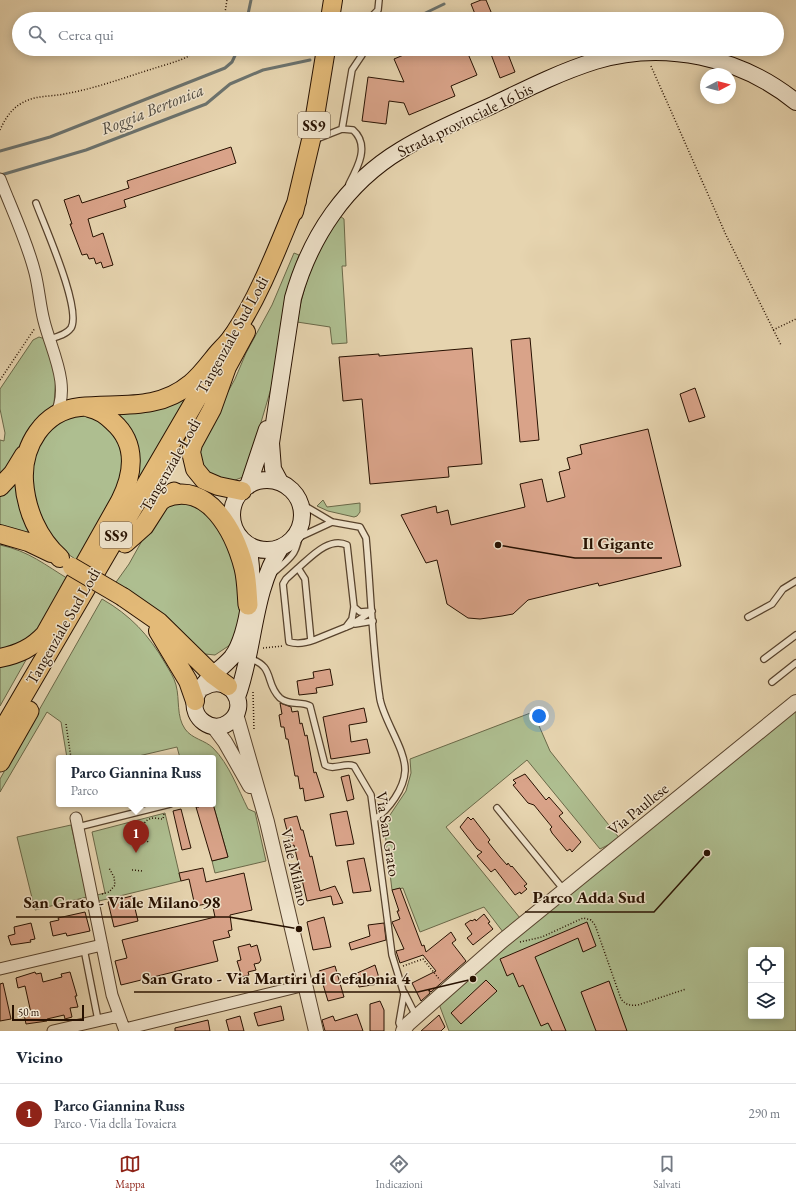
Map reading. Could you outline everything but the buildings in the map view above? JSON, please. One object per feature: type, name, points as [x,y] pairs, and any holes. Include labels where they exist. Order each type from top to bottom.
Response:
[{"type":"highway","name":"Tangenziale Sud Lodi","points":[[0,735],[233,336]]},
{"type":"highway","name":"Tangenziale Lodi","points":[[0,762],[227,366]]},
{"type":"highway","points":[[125,543],[144,526],[164,498],[176,491],[195,490],[208,494],[232,517]]},
{"type":"highway","points":[[164,498],[178,494],[197,496],[212,506],[220,516],[238,550],[244,568],[248,605]]},
{"type":"highway","points":[[0,714],[46,634]]},
{"type":"main road","points":[[331,12],[333,0]]},
{"type":"main road","name":"SS9","points":[[297,201],[311,140],[325,56]]},
{"type":"main road","name":"Strada provinciale 16 bis","points":[[280,482],[273,469],[271,453],[278,394],[293,298],[298,279],[314,241],[336,208],[349,192],[384,161],[423,137],[571,69],[596,60],[620,56]]},
{"type":"main road","name":"Strada provinciale 16 bis","points":[[698,56],[737,66],[759,77],[796,102]]},
{"type":"main road","name":"Tangenziale Sud Lodi","points":[[233,336],[266,274],[297,201]]},
{"type":"main road","name":"Tangenziale Lodi","points":[[227,366],[253,320],[269,287],[282,252],[297,201]]},
{"type":"main road","points":[[0,487],[13,473],[42,426],[56,416],[76,408],[143,405],[175,394],[184,389],[198,377],[233,336]]},
{"type":"main road","points":[[227,366],[212,409],[193,444],[190,452],[191,461],[195,469],[204,480],[218,486],[245,488]]},
{"type":"main road","name":"Strada provinciale 16 bis","points":[[245,488],[278,394]]},
{"type":"main road","points":[[0,658],[14,655],[29,648],[46,634],[120,501],[131,470],[130,447],[118,426],[98,411],[76,408]]},
{"type":"main road","points":[[28,447],[24,467],[26,500],[38,532],[45,543],[66,563]]},
{"type":"main road","points":[[0,534],[33,543],[129,601],[172,633],[207,678],[233,692],[238,703],[236,714],[226,724],[212,726],[201,720],[197,714],[207,678],[235,652],[241,641],[248,605],[252,570],[250,552],[246,543],[239,536],[232,517],[236,498],[245,488],[258,481],[269,480],[280,482],[294,492],[300,503],[302,513],[293,537],[274,558],[264,584],[251,659],[233,692]]},
{"type":"main road","points":[[246,543],[263,550],[293,537]]},
{"type":"main road","points":[[129,601],[151,621],[174,654],[188,681],[207,678]]},
{"type":"street","points":[[0,179],[35,273],[44,320],[60,375],[76,408]]},
{"type":"street","points":[[56,416],[61,400],[60,375]]},
{"type":"street","name":"Via Paullese","points":[[403,1031],[416,1017],[502,941],[796,702]]},
{"type":"street","points":[[236,714],[261,805]]},
{"type":"street","points":[[212,726],[225,742],[261,805]]},
{"type":"street","name":"Viale Milano","points":[[261,805],[267,822],[316,1031]]},
{"type":"street","points":[[77,822],[112,995],[125,1030],[305,985]]},
{"type":"street","points":[[0,969],[102,945]]},
{"type":"street","points":[[53,1031],[119,1016]]},
{"type":"lane","points":[[376,12],[378,10],[380,0]]},
{"type":"lane","points":[[342,129],[352,70],[361,56]]},
{"type":"lane","points":[[311,140],[342,129],[353,130],[362,142],[363,150],[355,174],[336,208]]},
{"type":"lane","points":[[36,203],[62,268],[73,316],[72,325],[67,332],[49,339]]},
{"type":"lane","points":[[300,503],[332,522],[357,526],[365,534],[380,700],[405,769],[402,783],[395,796],[385,810],[375,819]]},
{"type":"lane","points":[[293,537],[332,522]]},
{"type":"lane","points":[[349,626],[352,620],[354,607],[348,548],[346,544],[334,544],[322,548],[286,579],[283,584],[288,642],[293,643],[311,641],[349,626],[373,621]]},
{"type":"lane","points":[[298,568],[305,579],[311,641]]},
{"type":"lane","points":[[748,617],[772,604],[783,589],[796,581]]},
{"type":"lane","points":[[354,607],[360,612],[372,611]]},
{"type":"lane","points":[[349,626],[372,611]]},
{"type":"lane","points":[[764,659],[796,635]]},
{"type":"lane","name":"Via San Grato","points":[[251,659],[264,666],[279,697],[291,703],[310,706],[323,762],[330,768],[350,765],[356,768],[372,795],[392,955],[403,990],[404,1001],[399,1023],[403,1031]]},
{"type":"lane","points":[[772,682],[796,663]]},
{"type":"lane","points":[[77,822],[157,807]]},
{"type":"lane","points":[[497,808],[565,890]]},
{"type":"lane","points":[[84,949],[98,1020]]},
{"type":"lane","name":"Via San Grato","points":[[403,990],[410,1000],[416,1017]]},
{"type":"path","points":[[225,12],[227,0]]},
{"type":"path","points":[[0,130],[5,117],[22,103],[37,96],[64,94],[102,85],[186,56]]},
{"type":"path","points":[[647,56],[726,236],[781,345]]},
{"type":"path","points":[[773,330],[796,319]]},
{"type":"path","points":[[0,380],[34,328],[44,320]]},
{"type":"path","points":[[251,659],[257,649],[285,646],[288,642]]},
{"type":"path","points":[[253,687],[254,731]]},
{"type":"path","points":[[66,724],[71,755]]},
{"type":"path","points":[[148,842],[143,835],[143,826],[152,818],[163,819],[162,807]]},
{"type":"path","points":[[92,896],[107,893],[114,888],[115,880],[108,868]]},
{"type":"path","points":[[132,870],[143,871]]},
{"type":"path","points":[[502,941],[520,942],[536,940],[578,920],[587,918],[595,925],[621,998],[625,1004],[631,1006],[638,1005],[686,989]]},
{"type":"path","points":[[395,968],[423,959],[447,989]]},
{"type":"green space","points":[[340,216],[344,219],[346,266],[342,266],[347,343],[332,344],[330,327],[297,322],[303,293],[312,267],[324,242]]},
{"type":"green space","points":[[294,253],[299,255],[288,290],[272,385],[247,470],[243,477],[230,482],[202,470],[197,447],[235,379],[246,353],[272,305]]},
{"type":"green space","points":[[39,337],[45,339],[56,375],[54,404],[0,481],[0,440],[4,441],[5,433],[0,409],[0,389],[33,340]]},
{"type":"green space","points":[[185,395],[188,398],[133,492],[113,411]]},
{"type":"green space","points":[[89,415],[116,431],[127,468],[81,563],[65,552],[49,533],[37,510],[32,483],[33,455],[51,427],[70,417]]},
{"type":"green space","points":[[17,474],[37,541],[0,530],[0,494]]},
{"type":"green space","points":[[323,500],[327,507],[360,503],[360,512],[354,517],[328,511],[317,506]]},
{"type":"green space","points":[[177,502],[202,507],[232,549],[241,596],[240,623],[232,645],[215,655],[205,654],[114,585],[129,564],[158,512]]},
{"type":"green space","points":[[0,545],[28,555],[70,580],[35,640],[0,651]]},
{"type":"green space","points":[[102,599],[112,605],[138,626],[159,653],[175,682],[180,719],[185,729],[191,735],[210,745],[219,754],[233,777],[248,809],[255,812],[266,861],[215,873],[212,861],[228,857],[214,807],[216,807],[216,755],[179,755],[177,747],[143,755],[66,755],[61,722],[47,712],[0,792],[0,779]]},
{"type":"green space","points":[[24,658],[26,660],[0,706],[0,662]]},
{"type":"green space","points":[[796,709],[796,1031],[449,1031],[439,1004],[520,931]]},
{"type":"green space","points":[[533,712],[550,751],[620,839],[600,849],[527,760],[446,827],[520,918],[503,932],[484,907],[420,932],[403,888],[392,890],[384,824],[406,791],[411,773],[410,759]]},
{"type":"green space","points":[[165,813],[181,881],[99,901],[97,895],[105,893],[92,832]]},
{"type":"green space","points":[[71,825],[87,897],[35,910],[17,837]]},
{"type":"waterway","points":[[248,12],[251,0]]},
{"type":"waterway","points":[[427,12],[444,4]]},
{"type":"waterway","points":[[0,151],[50,137],[225,68],[232,62],[235,56]]},
{"type":"waterway","name":"Roggia Bertonica","points":[[1,175],[86,150],[206,104],[230,84],[263,70],[310,60]]},
{"type":"place","name":"Il Gigante","points":[[498,545]]},
{"type":"place","name":"Parco Giannina Russ","points":[[136,853]]},
{"type":"place","name":"Parco Adda Sud","points":[[707,853]]},
{"type":"place","name":"San Grato - Viale Milano 98","points":[[299,929]]},
{"type":"place","name":"San Grato - Via Martiri di Cefalonia 4","points":[[473,979]]}]
